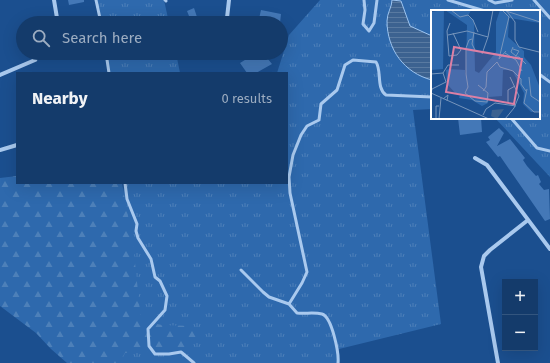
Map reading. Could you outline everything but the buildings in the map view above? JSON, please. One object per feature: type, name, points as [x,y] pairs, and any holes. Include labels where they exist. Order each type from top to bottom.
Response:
[{"type":"street","points":[[54,0],[57,16]]},
{"type":"street","points":[[227,16],[229,0]]},
{"type":"street","points":[[1,75],[35,60]]},
{"type":"street","points":[[0,150],[16,145]]},
{"type":"street","points":[[475,158],[488,165],[550,249]]},
{"type":"street","points":[[498,363],[481,267],[484,256],[490,250],[528,220]]},
{"type":"lane","points":[[96,0],[99,16]]},
{"type":"lane","points":[[364,0],[364,24],[369,31],[374,24],[377,0]]},
{"type":"lane","points":[[448,0],[482,10]]},
{"type":"lane","points":[[489,0],[495,3],[512,0]]},
{"type":"lane","points":[[534,0],[550,18]]},
{"type":"lane","points":[[289,304],[307,272],[290,192],[289,178],[293,155],[305,128],[319,120],[321,104],[337,90],[345,65],[349,61],[357,59],[376,62],[380,87],[386,95],[431,97]]},
{"type":"lane","points":[[107,60],[109,72]]},
{"type":"lane","points":[[540,75],[550,82]]},
{"type":"lane","points":[[512,119],[537,148],[550,151]]},
{"type":"lane","points":[[126,184],[127,199],[137,224],[136,231],[138,238],[151,259],[155,277],[160,281],[167,296],[165,310],[148,329],[149,346],[155,354],[182,352],[194,363]]},
{"type":"lane","points":[[241,270],[269,297],[289,304],[297,313],[324,315],[332,330],[338,363]]},
{"type":"green space","points":[[97,0],[164,0],[167,16],[99,16]]},
{"type":"green space","points":[[320,0],[550,0],[550,177],[496,119],[540,119],[540,10],[431,10],[431,109],[413,110],[441,324],[339,349],[340,363],[110,363],[124,184],[288,184],[288,72],[277,72],[281,60],[288,60],[289,35]]},
{"type":"green space","points":[[106,60],[177,60],[180,72],[108,72]]},
{"type":"green space","points":[[16,176],[16,184],[122,184],[133,243],[141,321],[162,325],[191,326],[200,339],[184,348],[125,353],[120,363],[67,363],[36,333],[0,306],[0,178]]},
{"type":"shaded area","points":[[392,0],[401,1],[410,26],[431,36],[431,80],[422,77],[405,66],[394,50],[390,41],[387,21]]}]
